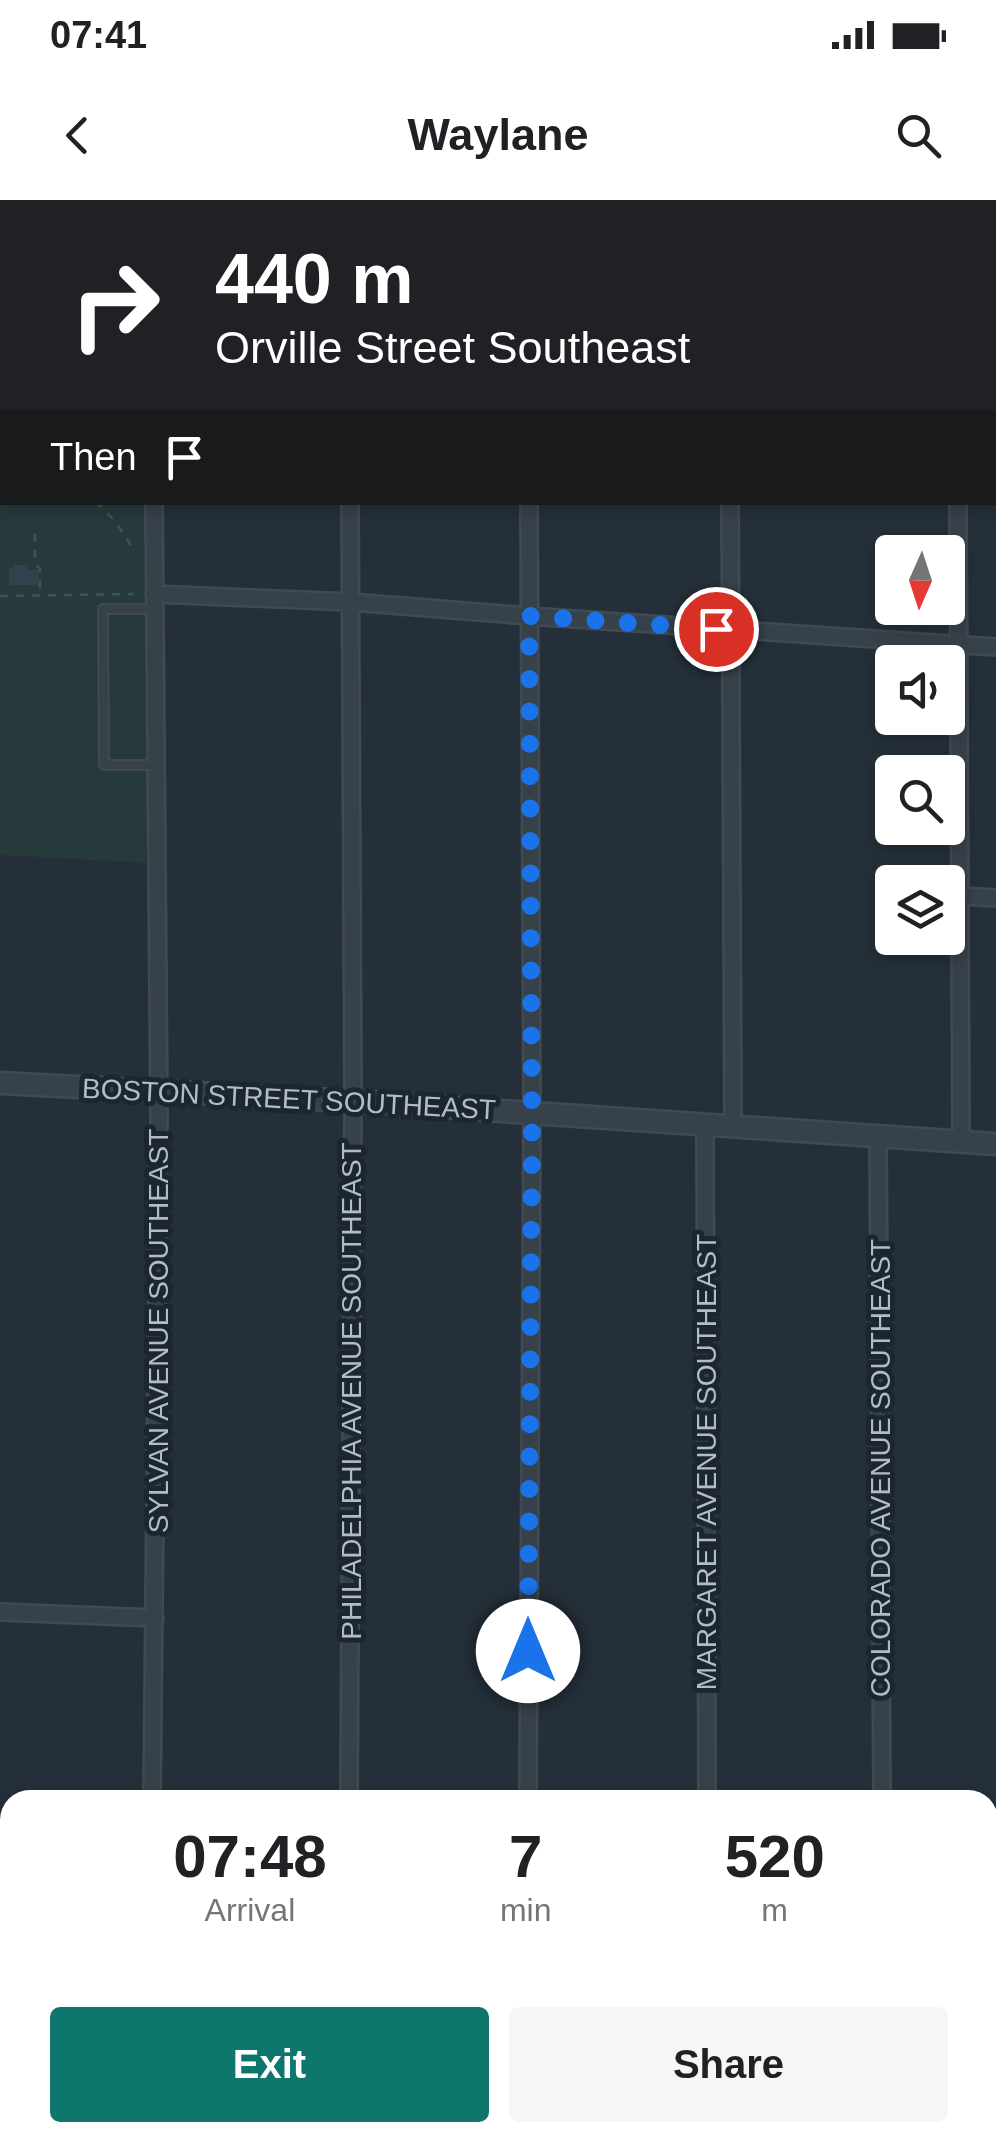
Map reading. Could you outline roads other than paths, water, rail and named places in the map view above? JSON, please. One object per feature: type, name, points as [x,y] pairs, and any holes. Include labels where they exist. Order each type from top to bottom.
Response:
[{"type":"street","name":"SYLVAN AVENUE SOUTHEAST","points":[[152,1790],[159,1091],[154,505]]},
{"type":"street","name":"PHILADELPHIA AVENUE SOUTHEAST","points":[[349,1790],[354,1101],[350,505]]},
{"type":"street","points":[[528,505],[532,1112],[528,1790]]},
{"type":"street","points":[[730,505],[734,1126]]},
{"type":"street","points":[[958,505],[961,865]]},
{"type":"street","points":[[154,601],[351,602],[996,647]]},
{"type":"street","points":[[965,896],[996,898]]},
{"type":"street","points":[[961,955],[961,1142]]},
{"type":"street","name":"BOSTON STREET SOUTHEAST","points":[[0,1083],[354,1101],[996,1144]]},
{"type":"street","name":"MARGARET AVENUE SOUTHEAST","points":[[706,1123],[706,1790]]},
{"type":"street","name":"COLORADO AVENUE SOUTHEAST","points":[[878,1136],[882,1790]]},
{"type":"street","points":[[0,1612],[155,1618]]},
{"type":"lane","points":[[154,601],[103,609],[104,766],[156,765]]}]
